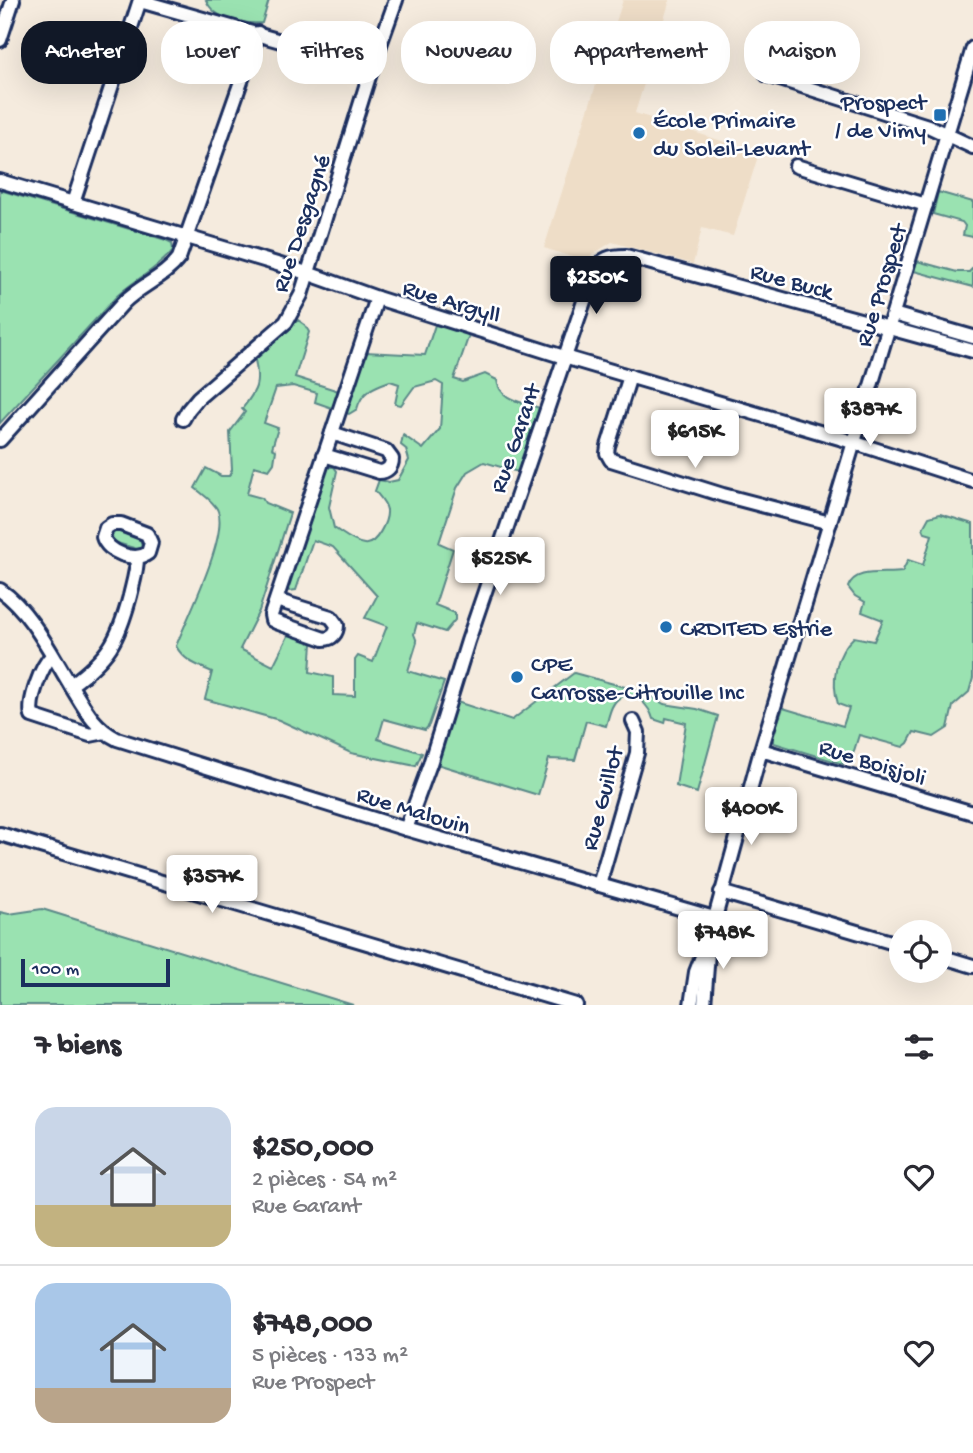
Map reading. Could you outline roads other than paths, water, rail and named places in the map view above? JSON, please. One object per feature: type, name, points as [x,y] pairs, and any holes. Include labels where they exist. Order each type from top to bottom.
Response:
[{"type":"street","points":[[0,40],[13,0]]},
{"type":"street","name":"Rue Desgagné","points":[[387,25],[396,0]]},
{"type":"street","points":[[73,203],[140,1],[214,21]]},
{"type":"street","name":"Rue Prospect","points":[[704,1005],[710,936],[721,892],[761,750],[973,48]]},
{"type":"street","points":[[0,440],[124,302],[174,265],[187,237],[240,84]]},
{"type":"street","name":"Rue Desgagné","points":[[183,419],[198,398],[286,322],[301,295],[367,84]]},
{"type":"street","points":[[795,84],[928,126],[973,147]]},
{"type":"street","points":[[796,166],[926,205]]},
{"type":"street","name":"Rue Argyll","points":[[0,181],[307,273],[564,357],[973,481]]},
{"type":"street","name":"Rue Buck","points":[[601,261],[613,256],[626,257],[891,321],[973,337]]},
{"type":"street","name":"Rue Garant","points":[[406,829],[430,764],[468,641],[564,357],[594,272],[601,261]]},
{"type":"street","points":[[276,600],[331,617],[337,625],[336,632],[324,639],[276,622],[271,615],[324,455],[377,298]]},
{"type":"street","name":"Rue Buck","points":[[891,321],[973,351]]},
{"type":"street","points":[[629,376],[607,446],[611,460],[723,495],[830,523]]},
{"type":"street","points":[[324,455],[379,472],[386,471],[391,465],[392,458],[386,451],[332,433]]},
{"type":"street","points":[[71,685],[105,656],[116,641],[124,621],[137,558]]},
{"type":"street","name":"Rue Malouin","points":[[0,590],[21,608],[89,716],[105,732],[124,742],[406,829],[714,918]]},
{"type":"street","name":"Rue Malouin","points":[[52,656],[43,667],[30,708],[32,716],[90,735],[105,732]]},
{"type":"street","name":"Rue Guillot","points":[[599,885],[638,753],[638,732],[633,721]]},
{"type":"street","name":"Rue Boisjoli","points":[[761,750],[973,813]]},
{"type":"street","points":[[0,834],[576,1005]]},
{"type":"street","points":[[721,892],[889,941]]},
{"type":"street","name":"Rue Prospect","points":[[691,1005],[696,972],[710,936]]},
{"type":"street","points":[[952,960],[973,966]]},
{"type":"place","name":"Prospect / de Vimy","points":[[940,115]]},
{"type":"place","name":"École Primaire du Soleil-Levant","points":[[639,133]]},
{"type":"place","name":"CRDITED Estrie","points":[[666,627]]},
{"type":"place","name":"CPE Carrosse-Citrouille Inc","points":[[517,677]]}]
